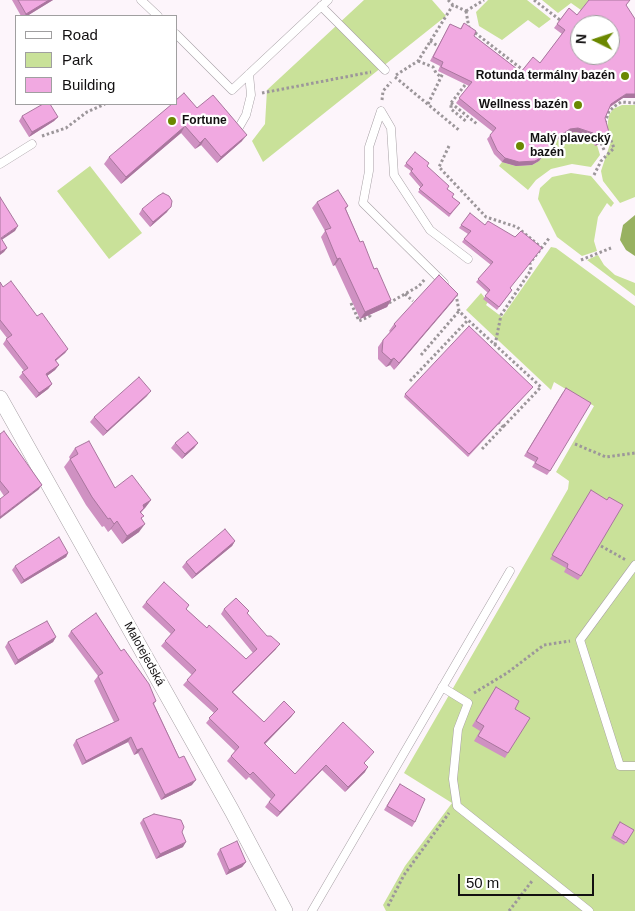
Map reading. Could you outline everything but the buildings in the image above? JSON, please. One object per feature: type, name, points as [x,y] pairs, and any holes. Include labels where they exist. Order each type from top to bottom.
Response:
[{"type":"street","name":"Malotejedská","points":[[0,398],[232,811],[285,911]]},
{"type":"lane","points":[[141,0],[157,15]]},
{"type":"lane","points":[[178,36],[232,90],[328,0]]},
{"type":"lane","points":[[321,6],[385,70]]},
{"type":"lane","points":[[238,129],[246,115],[250,95],[249,74]]},
{"type":"lane","points":[[381,111],[391,128],[394,175],[430,230],[468,259]]},
{"type":"lane","points":[[381,111],[369,147],[370,171],[363,202],[431,272],[456,294]]},
{"type":"lane","points":[[0,164],[32,144]]},
{"type":"lane","points":[[635,565],[580,640],[620,766],[635,766]]},
{"type":"lane","points":[[312,911],[510,571]]},
{"type":"lane","points":[[442,687],[468,703],[458,729],[453,779],[457,806],[588,911]]},
{"type":"path","points":[[448,0],[466,11]]},
{"type":"path","points":[[466,11],[484,0]]},
{"type":"path","points":[[534,0],[560,20]]},
{"type":"path","points":[[381,111],[383,91],[395,77],[418,61],[454,5]]},
{"type":"path","points":[[466,11],[468,30],[523,70]]},
{"type":"path","points":[[430,41],[438,46]]},
{"type":"path","points":[[418,61],[433,67],[436,73],[442,75],[428,104]]},
{"type":"path","points":[[250,95],[385,70],[460,131]]},
{"type":"path","points":[[465,84],[451,103],[451,109],[467,122]]},
{"type":"path","points":[[594,174],[601,161],[614,148],[605,125],[609,111],[622,102],[635,102]]},
{"type":"path","points":[[451,103],[477,122]]},
{"type":"path","points":[[32,144],[43,135],[66,128],[87,112],[103,105]]},
{"type":"path","points":[[601,143],[605,152]]},
{"type":"path","points":[[449,146],[438,167],[486,217],[517,227],[542,248]]},
{"type":"path","points":[[482,222],[486,217]]},
{"type":"path","points":[[496,345],[501,315],[531,270],[530,263],[550,237]]},
{"type":"path","points":[[581,260],[611,248]]},
{"type":"path","points":[[383,305],[419,286],[431,272]]},
{"type":"path","points":[[405,294],[413,302]]},
{"type":"path","points":[[456,294],[459,311],[541,387],[482,449]]},
{"type":"path","points":[[351,303],[359,321],[370,316],[368,312],[376,309]]},
{"type":"path","points":[[421,355],[459,311]]},
{"type":"path","points":[[410,381],[468,320]]},
{"type":"path","points":[[501,363],[507,356]]},
{"type":"path","points":[[431,359],[437,365]]},
{"type":"path","points":[[490,414],[503,427]]},
{"type":"path","points":[[575,444],[606,457],[635,453]]},
{"type":"path","points":[[601,546],[635,565]]},
{"type":"path","points":[[468,703],[474,693],[507,673],[544,645],[580,640]]},
{"type":"path","points":[[388,906],[404,874],[447,815],[457,806]]},
{"type":"path","points":[[509,911],[539,872]]},
{"type":"green space","points":[[364,0],[432,0],[446,16],[263,162],[252,141],[265,124],[267,90]]},
{"type":"green space","points":[[488,0],[527,0],[551,19],[539,28],[528,20],[502,40],[479,26],[476,12]]},
{"type":"green space","points":[[542,0],[589,0],[581,10],[571,3],[558,13]]},
{"type":"green space","points":[[622,105],[635,105],[635,197],[620,203],[603,181],[601,171],[612,138],[607,128],[609,115],[613,109]]},
{"type":"green space","points":[[576,132],[590,137],[595,145],[597,145],[600,155],[591,167],[572,164],[551,169],[536,180],[528,190],[499,166],[502,162],[516,166],[532,165],[539,161],[561,136]]},
{"type":"green space","points":[[90,166],[142,233],[109,259],[57,191]]},
{"type":"green space","points":[[571,173],[591,176],[614,203],[611,207],[607,203],[598,217],[594,241],[597,251],[582,256],[557,237],[538,199],[540,188],[552,177]]},
{"type":"green space","points":[[551,247],[556,248],[635,306],[635,911],[386,911],[383,905],[405,866],[452,803],[404,773],[568,489],[569,481],[556,472],[594,406],[554,382],[551,390],[466,310],[481,293],[488,302],[486,305],[502,317]]},
{"type":"green space","points":[[598,255],[604,265],[615,275],[635,283],[635,296],[587,260]]},
{"type":"shaded area","points":[[635,215],[635,256],[626,250],[620,240],[623,225]]},
{"type":"place","name":"Rotunda termálny bazén","points":[[625,76]]},
{"type":"place","name":"Wellness bazén","points":[[578,105]]},
{"type":"place","name":"Fortune","points":[[172,121]]},
{"type":"place","name":"Malý plavecký bazén","points":[[520,146]]}]
